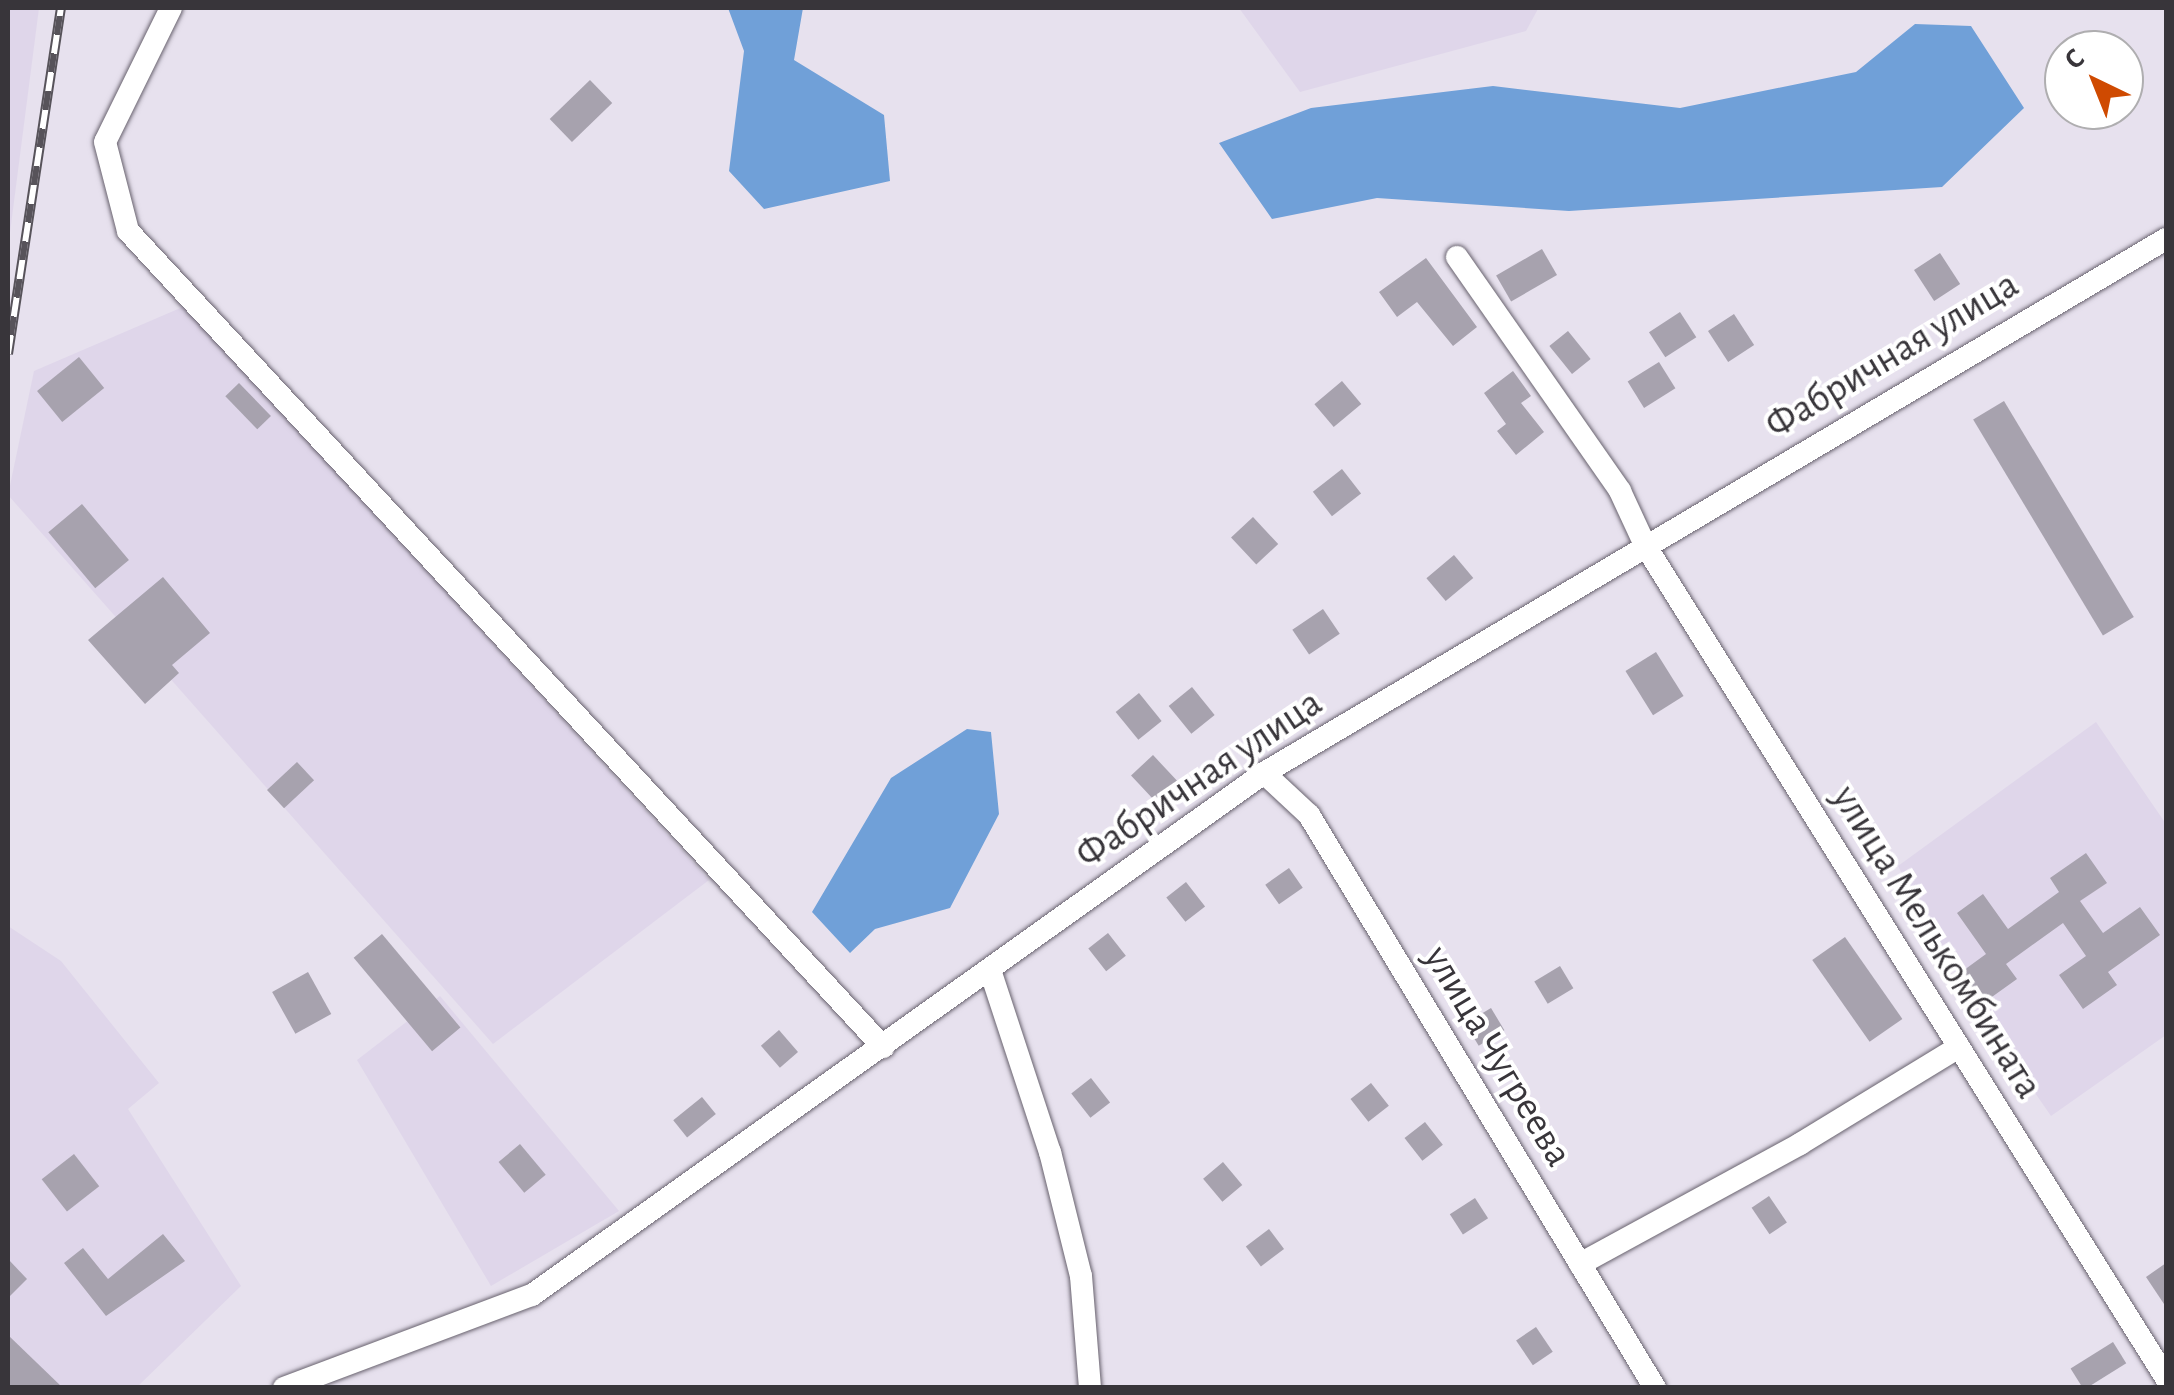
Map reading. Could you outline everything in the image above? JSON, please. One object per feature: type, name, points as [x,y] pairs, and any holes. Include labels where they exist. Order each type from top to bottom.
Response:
[{"type":"street","points":[[171,8],[106,142],[128,231],[884,1047]]},
{"type":"street","name":"Фабричная улица","points":[[284,1388],[532,1295],[1264,773],[2166,238]]},
{"type":"street","name":"улица Мелькомбината","points":[[1457,257],[1620,492],[1644,545],[2166,1378]]},
{"type":"street","name":"улица Чугреева","points":[[1264,773],[1308,816],[1654,1388]]},
{"type":"street","points":[[990,970],[1050,1152],[1082,1276],[1090,1388]]},
{"type":"street","points":[[1580,1264],[1800,1144],[1959,1047]]},
{"type":"shaded area","points":[[8,8],[39,8],[8,248]]},
{"type":"shaded area","points":[[1239,8],[1538,9],[1526,31],[1300,92]]},
{"type":"shaded area","points":[[185,306],[709,880],[493,1044],[8,495],[34,371]]},
{"type":"shaded area","points":[[2096,722],[2166,824],[2166,1035],[2051,1116],[1967,994],[1898,866]]},
{"type":"shaded area","points":[[8,926],[61,961],[159,1083],[128,1109],[241,1286],[137,1387],[8,1387]]},
{"type":"shaded area","points":[[440,996],[619,1211],[491,1286],[357,1060]]},
{"type":"water","points":[[728,8],[803,8],[794,60],[884,115],[890,181],[764,209],[729,171],[744,51]]},
{"type":"water","points":[[1915,24],[1971,26],[2024,108],[1942,187],[1569,211],[1377,198],[1272,219],[1219,143],[1311,108],[1493,86],[1680,108],[1856,72]]},
{"type":"water","points":[[967,729],[991,732],[999,814],[950,908],[875,929],[850,953],[812,912],[891,778]]},
{"type":"building","points":[[590,80],[612,103],[572,142],[550,119]]},
{"type":"building","points":[[1542,249],[1557,275],[1511,301],[1496,276]]},
{"type":"building","points":[[1940,253],[1960,284],[1934,301],[1914,270]]},
{"type":"building","points":[[1426,258],[1477,327],[1453,346],[1417,302],[1397,317],[1379,292]]},
{"type":"building","points":[[1680,312],[1696,337],[1665,357],[1649,332]]},
{"type":"building","points":[[1734,314],[1754,345],[1728,362],[1708,331]]},
{"type":"building","points":[[1568,331],[1591,359],[1572,374],[1549,346]]},
{"type":"building","points":[[79,357],[104,388],[62,422],[37,391]]},
{"type":"building","points":[[1659,362],[1675,388],[1644,408],[1628,382]]},
{"type":"building","points":[[1513,371],[1531,396],[1521,403],[1544,432],[1516,455],[1497,431],[1506,424],[1484,393]]},
{"type":"building","points":[[1342,381],[1361,404],[1334,427],[1314,404]]},
{"type":"building","points":[[239,383],[271,416],[257,429],[225,396]]},
{"type":"building","points":[[2004,401],[2134,617],[2103,636],[1973,420]]},
{"type":"building","points":[[1342,469],[1361,493],[1332,516],[1313,492]]},
{"type":"building","points":[[82,504],[129,560],[95,588],[48,532]]},
{"type":"building","points":[[1253,517],[1278,544],[1256,565],[1231,537]]},
{"type":"building","points":[[1454,555],[1473,578],[1446,601],[1426,578]]},
{"type":"building","points":[[163,577],[210,633],[172,665],[179,673],[145,704],[88,640]]},
{"type":"building","points":[[1323,609],[1340,634],[1309,655],[1292,630]]},
{"type":"building","points":[[1656,652],[1684,696],[1653,715],[1625,671]]},
{"type":"building","points":[[1192,687],[1215,715],[1191,734],[1169,706]]},
{"type":"building","points":[[1139,693],[1162,721],[1138,740],[1116,712]]},
{"type":"building","points":[[1153,755],[1178,782],[1156,803],[1131,775]]},
{"type":"building","points":[[297,762],[314,780],[284,808],[267,790]]},
{"type":"building","points":[[2086,853],[2107,883],[2080,901],[2103,933],[2140,907],[2160,935],[2108,972],[2117,985],[2083,1009],[2059,975],[2086,956],[2063,923],[2006,964],[2017,979],[1982,1004],[1960,973],[1986,954],[1957,913],[1983,894],[2008,929],[2059,892],[2050,878]]},
{"type":"building","points":[[1289,868],[1303,888],[1279,904],[1265,885]]},
{"type":"building","points":[[1186,882],[1205,906],[1185,922],[1166,897]]},
{"type":"building","points":[[1108,933],[1126,956],[1106,971],[1088,948]]},
{"type":"building","points":[[382,934],[460,1027],[432,1051],[354,958]]},
{"type":"building","points":[[1845,937],[1902,1019],[1870,1042],[1812,960]]},
{"type":"building","points":[[1560,966],[1573,988],[1548,1004],[1534,981]]},
{"type":"building","points":[[308,972],[331,1014],[295,1034],[272,992]]},
{"type":"building","points":[[1491,1008],[1504,1030],[1479,1046],[1465,1023]]},
{"type":"building","points":[[779,1030],[798,1052],[780,1068],[761,1046]]},
{"type":"building","points":[[1091,1078],[1110,1102],[1090,1118],[1071,1093]]},
{"type":"building","points":[[1371,1083],[1389,1106],[1368,1122],[1351,1099]]},
{"type":"building","points":[[702,1097],[716,1114],[687,1137],[673,1120]]},
{"type":"building","points":[[1425,1122],[1443,1145],[1422,1161],[1405,1138]]},
{"type":"building","points":[[520,1144],[546,1175],[524,1193],[499,1162]]},
{"type":"building","points":[[74,1154],[99,1186],[67,1212],[42,1179]]},
{"type":"building","points":[[1223,1162],[1242,1185],[1222,1202],[1203,1179]]},
{"type":"building","points":[[1769,1196],[1787,1223],[1769,1234],[1752,1208]]},
{"type":"building","points":[[1475,1198],[1488,1218],[1463,1234],[1450,1214]]},
{"type":"building","points":[[1269,1229],[1284,1249],[1261,1266],[1246,1246]]},
{"type":"building","points":[[163,1234],[185,1261],[106,1316],[64,1263],[83,1248],[108,1279]]},
{"type":"building","points":[[8,1259],[27,1279],[8,1298]]},
{"type":"building","points":[[2166,1263],[2166,1307],[2146,1277]]},
{"type":"building","points":[[1536,1327],[1553,1352],[1533,1365],[1516,1340]]},
{"type":"building","points":[[8,1335],[63,1388],[8,1388]]},
{"type":"building","points":[[2113,1342],[2126,1363],[2087,1388],[2071,1368]]},
{"type":"railway","points":[[8,354],[61,8]]}]
